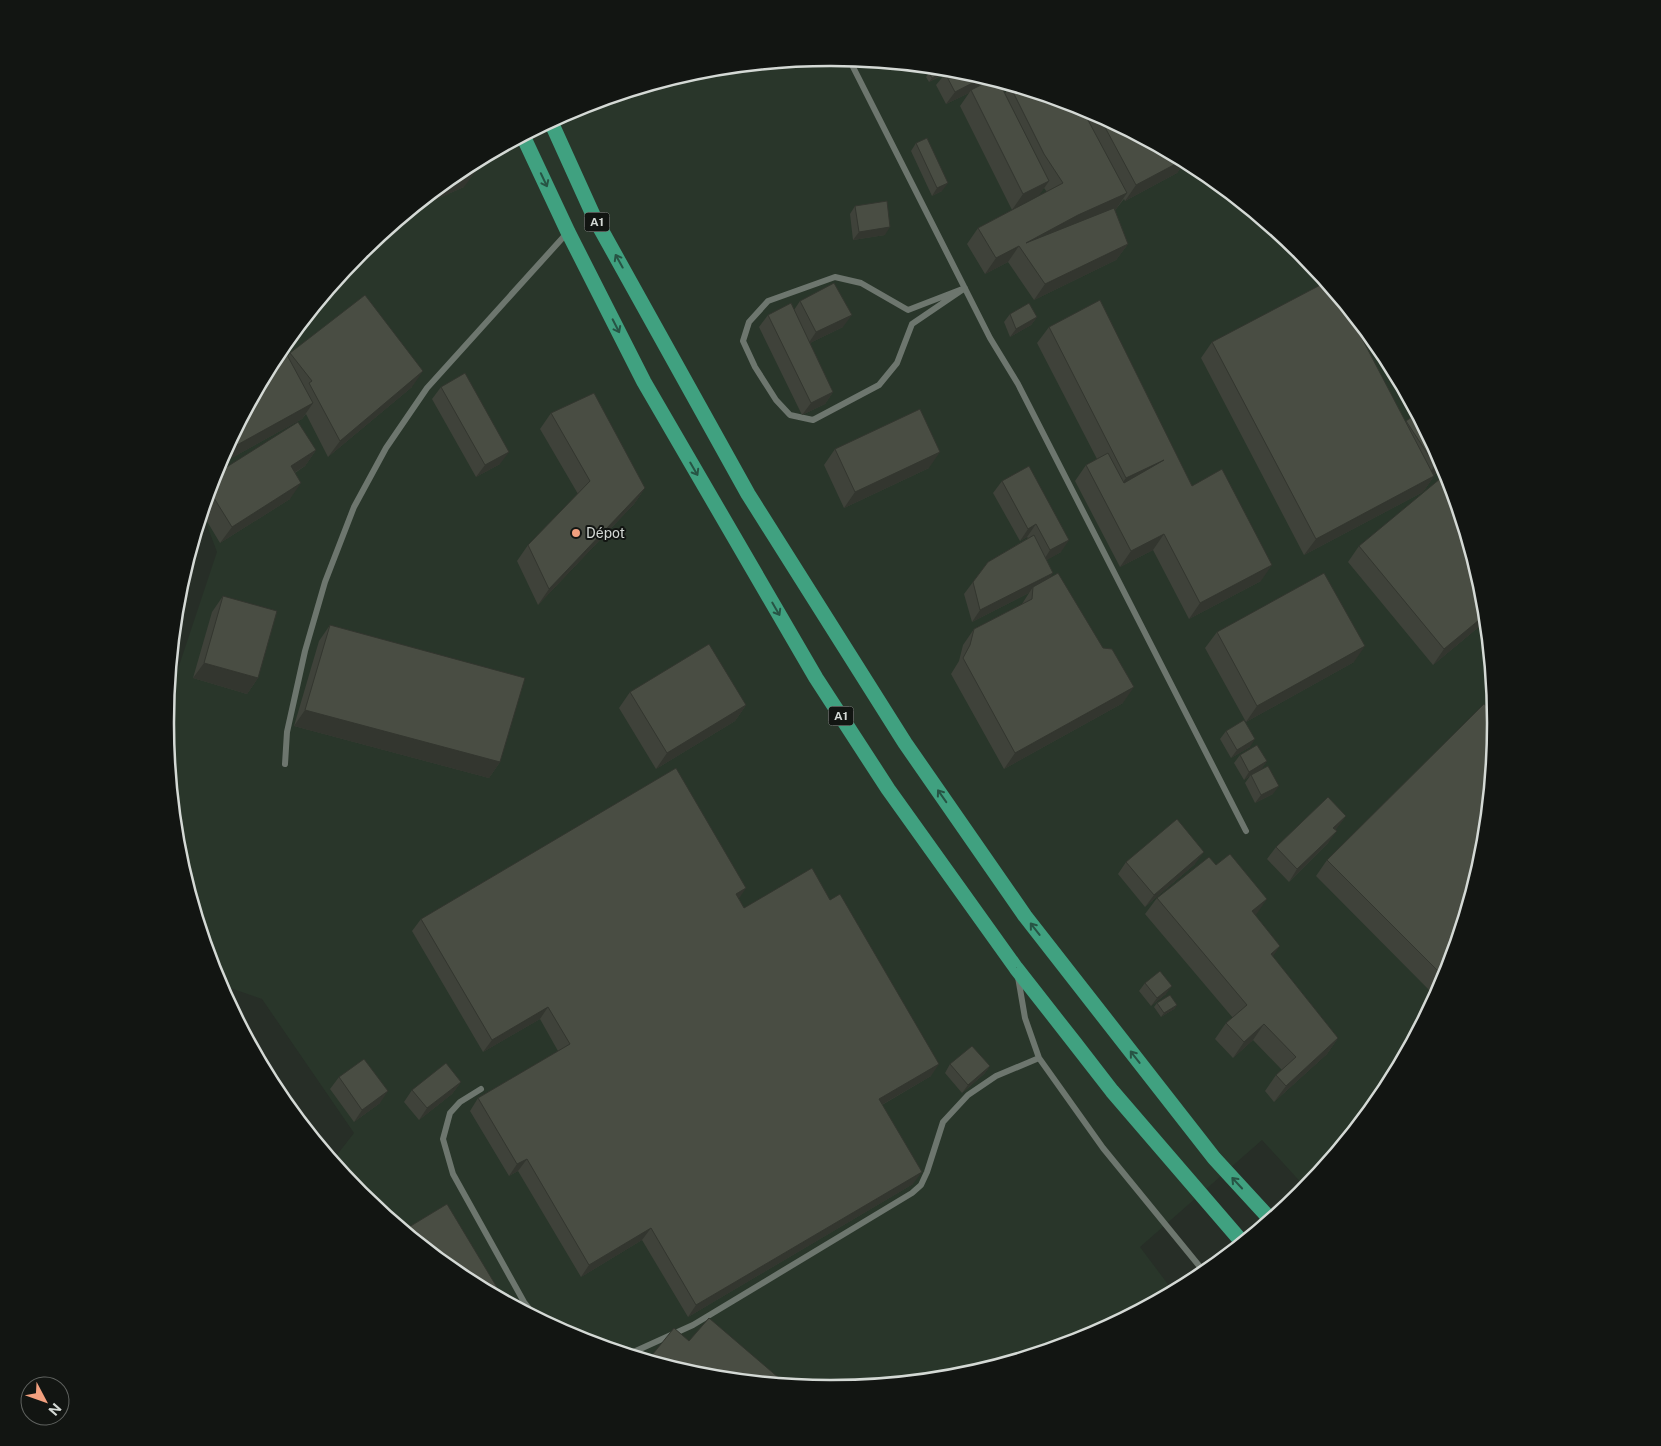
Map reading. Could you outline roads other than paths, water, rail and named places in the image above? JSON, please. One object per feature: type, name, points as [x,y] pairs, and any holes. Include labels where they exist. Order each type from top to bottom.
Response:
[{"type":"highway","name":"A1","points":[[553,128],[594,217],[748,494],[905,743],[1025,916],[1214,1158],[1266,1215]]},
{"type":"highway","name":"A1","points":[[526,142],[568,232],[644,382],[816,678],[888,789],[1016,968],[1112,1091],[1238,1238]]},
{"type":"lane","points":[[853,67],[990,338],[1018,384],[1246,831]]},
{"type":"lane","points":[[285,764],[287,732],[305,651],[325,582],[354,507],[386,448],[426,388],[568,232]]},
{"type":"lane","points":[[834,277],[861,283],[908,310],[965,288],[912,324],[897,364],[879,385],[813,420],[790,415],[776,400],[755,367],[743,341],[749,322],[768,301],[834,277]]},
{"type":"lane","points":[[1016,968],[1025,1018],[1039,1058],[1103,1148],[1199,1266]]},
{"type":"lane","points":[[637,1350],[693,1325],[912,1193],[922,1185],[943,1122],[968,1095],[996,1076],[1039,1058]]},
{"type":"lane","points":[[481,1089],[460,1102],[450,1113],[444,1139],[452,1174],[526,1305]]},
{"type":"place","name":"Dépot","points":[[576,533]]}]
